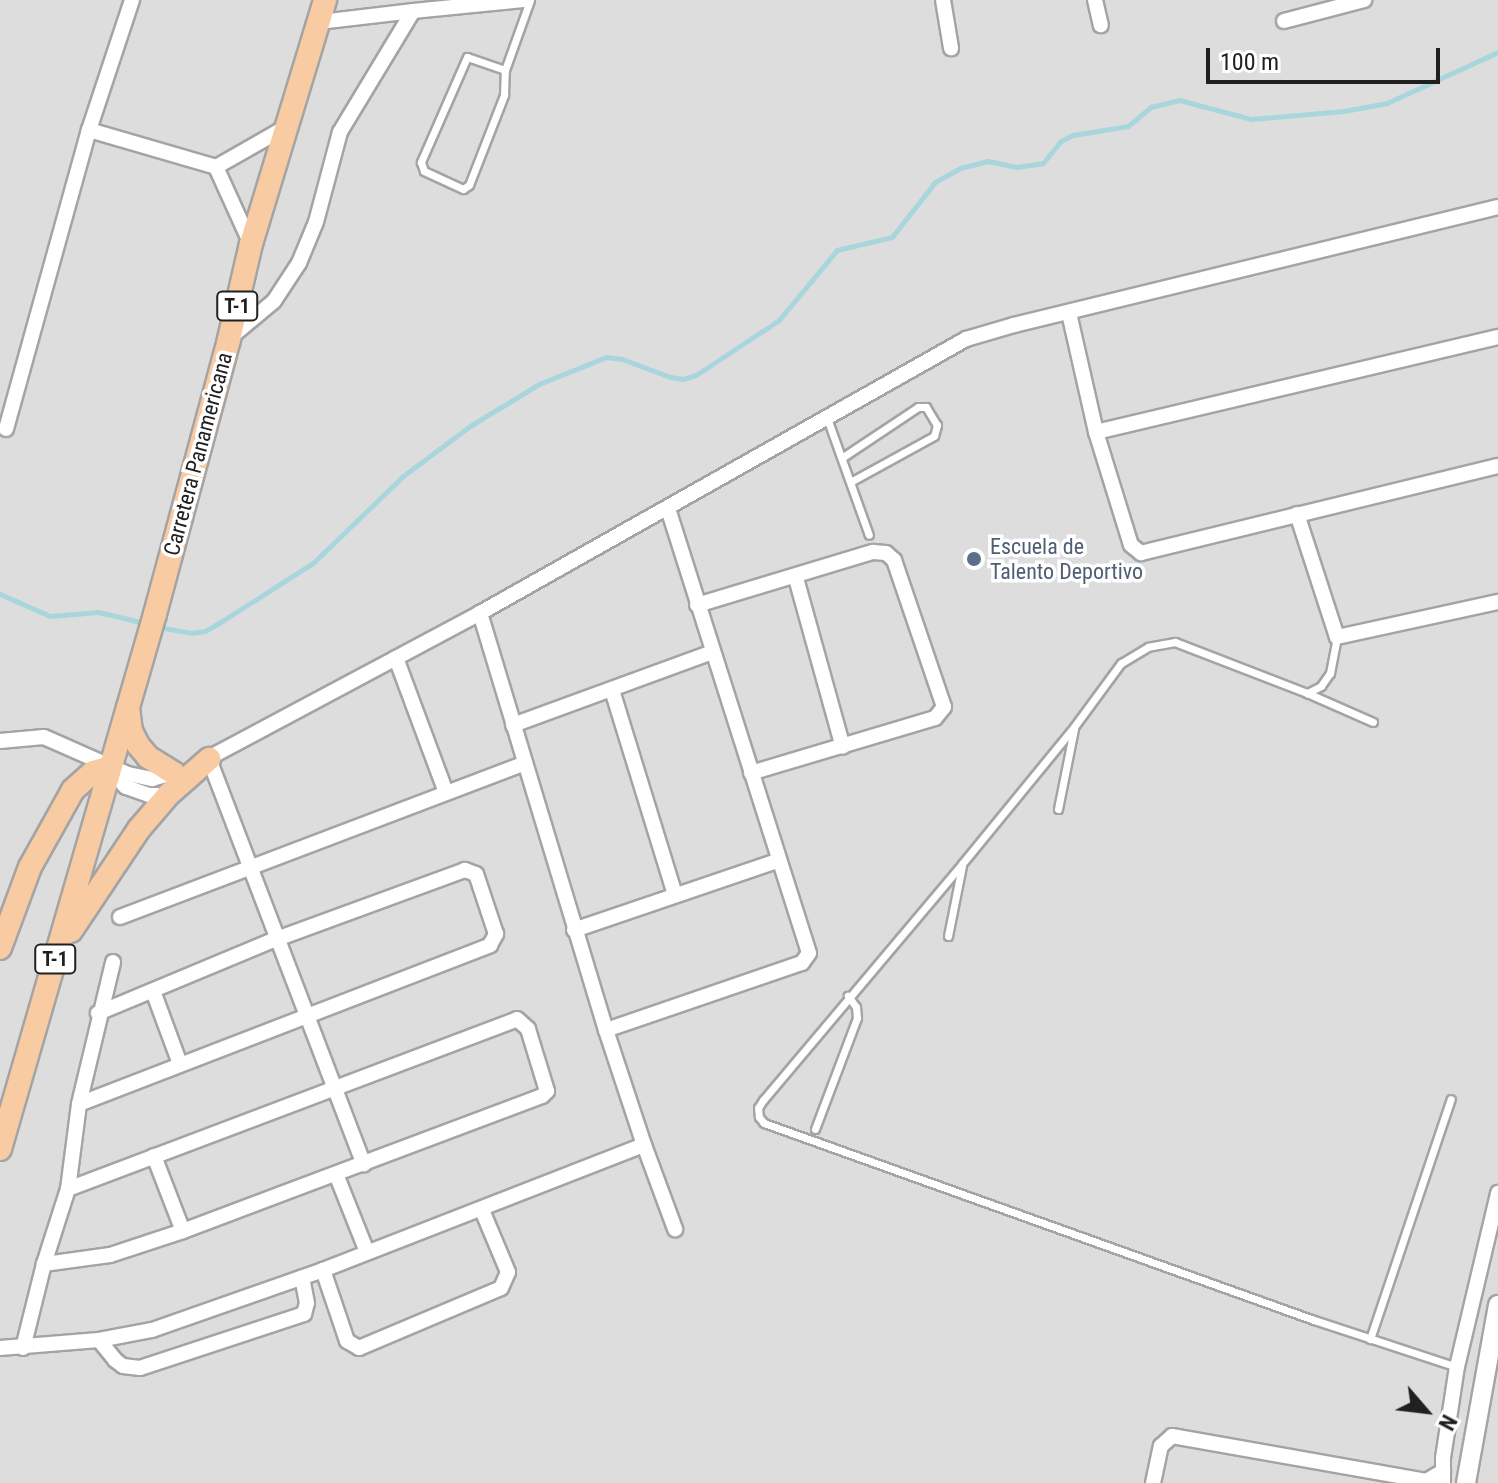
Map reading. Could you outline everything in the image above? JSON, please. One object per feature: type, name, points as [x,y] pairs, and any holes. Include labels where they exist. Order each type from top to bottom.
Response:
[{"type":"main road","name":"Carretera Panamericana","points":[[107,768],[152,624],[229,339],[251,244],[325,0]]},
{"type":"main road","points":[[128,700],[128,716],[138,745],[171,784]]},
{"type":"main road","points":[[54,964],[115,861],[171,784],[209,759]]},
{"type":"main road","name":"T-1","points":[[0,948],[30,867],[73,790],[93,772],[107,768]]},
{"type":"main road","name":"T-1","points":[[0,1149],[107,768]]},
{"type":"street","points":[[6,429],[89,130],[132,0]]},
{"type":"street","points":[[319,22],[523,0]]},
{"type":"street","points":[[943,0],[951,48]]},
{"type":"street","points":[[1095,0],[1101,25]]},
{"type":"street","points":[[1284,21],[1364,0]]},
{"type":"street","points":[[229,339],[274,301],[299,263],[316,222],[340,132],[352,107],[413,11]]},
{"type":"street","points":[[89,130],[216,167],[287,127]]},
{"type":"street","points":[[216,167],[251,244]]},
{"type":"street","points":[[364,1164],[209,759],[480,613],[966,339],[1498,207]]},
{"type":"street","points":[[1069,313],[1096,432],[1131,545],[1141,553],[1498,466]]},
{"type":"street","points":[[1096,432],[1498,337]]},
{"type":"street","points":[[606,1030],[807,959],[809,953],[777,861],[668,508]]},
{"type":"street","points":[[1297,514],[1337,637],[1498,602]]},
{"type":"street","points":[[697,605],[796,578],[873,552],[886,553],[894,560],[944,707],[935,718],[751,773]]},
{"type":"street","points":[[796,578],[843,747]]},
{"type":"street","points":[[480,613],[574,930],[644,1145],[675,1229]]},
{"type":"street","points":[[513,725],[712,652]]},
{"type":"street","points":[[396,658],[445,790]]},
{"type":"street","points":[[612,690],[675,895]]},
{"type":"street","points":[[0,741],[44,737],[107,768],[171,784]]},
{"type":"street","points":[[120,917],[445,790],[523,764]]},
{"type":"street","points":[[107,768],[126,787],[149,795],[171,784]]},
{"type":"street","points":[[574,930],[777,861]]},
{"type":"street","points":[[79,1104],[490,945],[496,934],[476,874],[465,870],[276,939],[98,1013]]},
{"type":"street","points":[[23,1348],[44,1264],[68,1189],[79,1104],[98,1013],[113,962]]},
{"type":"street","points":[[153,991],[180,1064]]},
{"type":"street","points":[[44,1264],[110,1255],[183,1231],[542,1096],[547,1085],[528,1029],[517,1019],[68,1189]]},
{"type":"street","points":[[0,1348],[99,1340],[152,1330],[323,1270],[644,1145]]},
{"type":"street","points":[[154,1156],[183,1231]]},
{"type":"street","points":[[336,1174],[367,1252]]},
{"type":"street","points":[[1153,1483],[1161,1446],[1172,1436],[1426,1482],[1443,1477],[1457,1367],[1498,1193]]},
{"type":"street","points":[[323,1270],[347,1341],[359,1348],[501,1288],[508,1272],[482,1210]]},
{"type":"street","points":[[99,1340],[123,1366],[140,1368],[304,1314],[307,1303],[302,1277]]},
{"type":"street","points":[[1466,1483],[1498,1305]]},
{"type":"lane","points":[[505,70],[467,57],[421,162],[424,171],[467,188],[504,95],[505,70],[530,0]]},
{"type":"lane","points":[[843,457],[918,407],[926,407],[937,425],[934,436],[852,481]]},
{"type":"lane","points":[[827,418],[869,535]]},
{"type":"lane","points":[[1307,693],[1321,686],[1330,673],[1337,637]]},
{"type":"lane","points":[[1373,722],[1175,642],[1148,647],[1121,663],[1074,727],[758,1108],[764,1123],[1370,1339],[1457,1367]]},
{"type":"lane","points":[[1058,809],[1074,727]]},
{"type":"lane","points":[[948,936],[962,864]]},
{"type":"lane","points":[[815,1129],[857,1018],[856,1007],[848,996]]},
{"type":"lane","points":[[1370,1339],[1451,1099]]},
{"type":"shaded area","points":[[0,0],[1498,0],[1498,1483],[0,1483]]},
{"type":"waterway","points":[[158,627],[191,633],[205,631],[313,563],[403,476],[470,426],[539,384],[606,357],[622,359],[670,377],[683,379],[696,375],[779,320],[837,250],[892,237],[935,182],[960,168],[988,161],[1016,167],[1043,163],[1061,141],[1073,135],[1128,126],[1151,107],[1179,100],[1251,119],[1344,111],[1387,103],[1498,52]]},
{"type":"waterway","points":[[0,594],[50,616],[98,612],[145,623]]},
{"type":"place","name":"Escuela de Talento Deportivo","points":[[974,559]]}]
